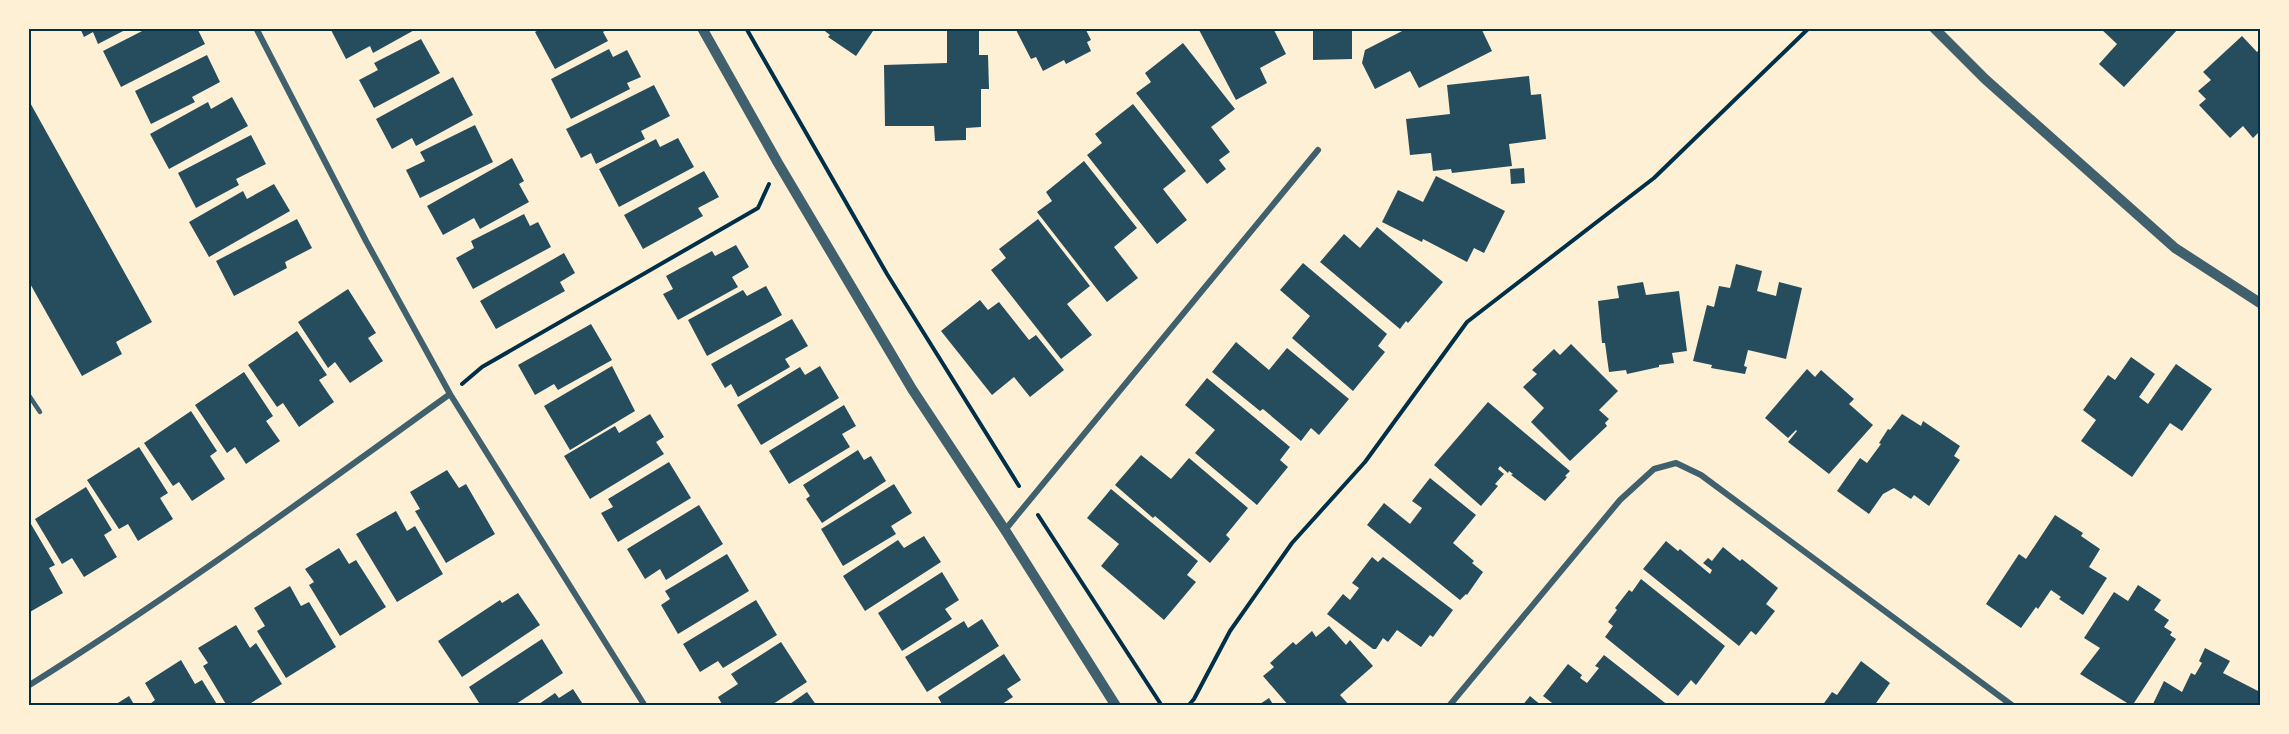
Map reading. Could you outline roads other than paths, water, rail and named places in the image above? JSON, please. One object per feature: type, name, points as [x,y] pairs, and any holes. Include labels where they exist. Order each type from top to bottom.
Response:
[{"type":"street","points":[[256,28],[366,241],[450,394],[645,705]]},
{"type":"street","points":[[702,28],[778,163],[912,389],[1116,705]]},
{"type":"street","points":[[1934,28],[1985,79],[2175,248],[2260,303]]},
{"type":"street","points":[[1005,530],[1318,150]]},
{"type":"street","points":[[28,686],[170,594],[450,394]]},
{"type":"street","points":[[1449,705],[1620,500],[1654,469],[1676,463],[1701,475],[2013,705]]},
{"type":"lane","points":[[28,393],[40,412]]}]
